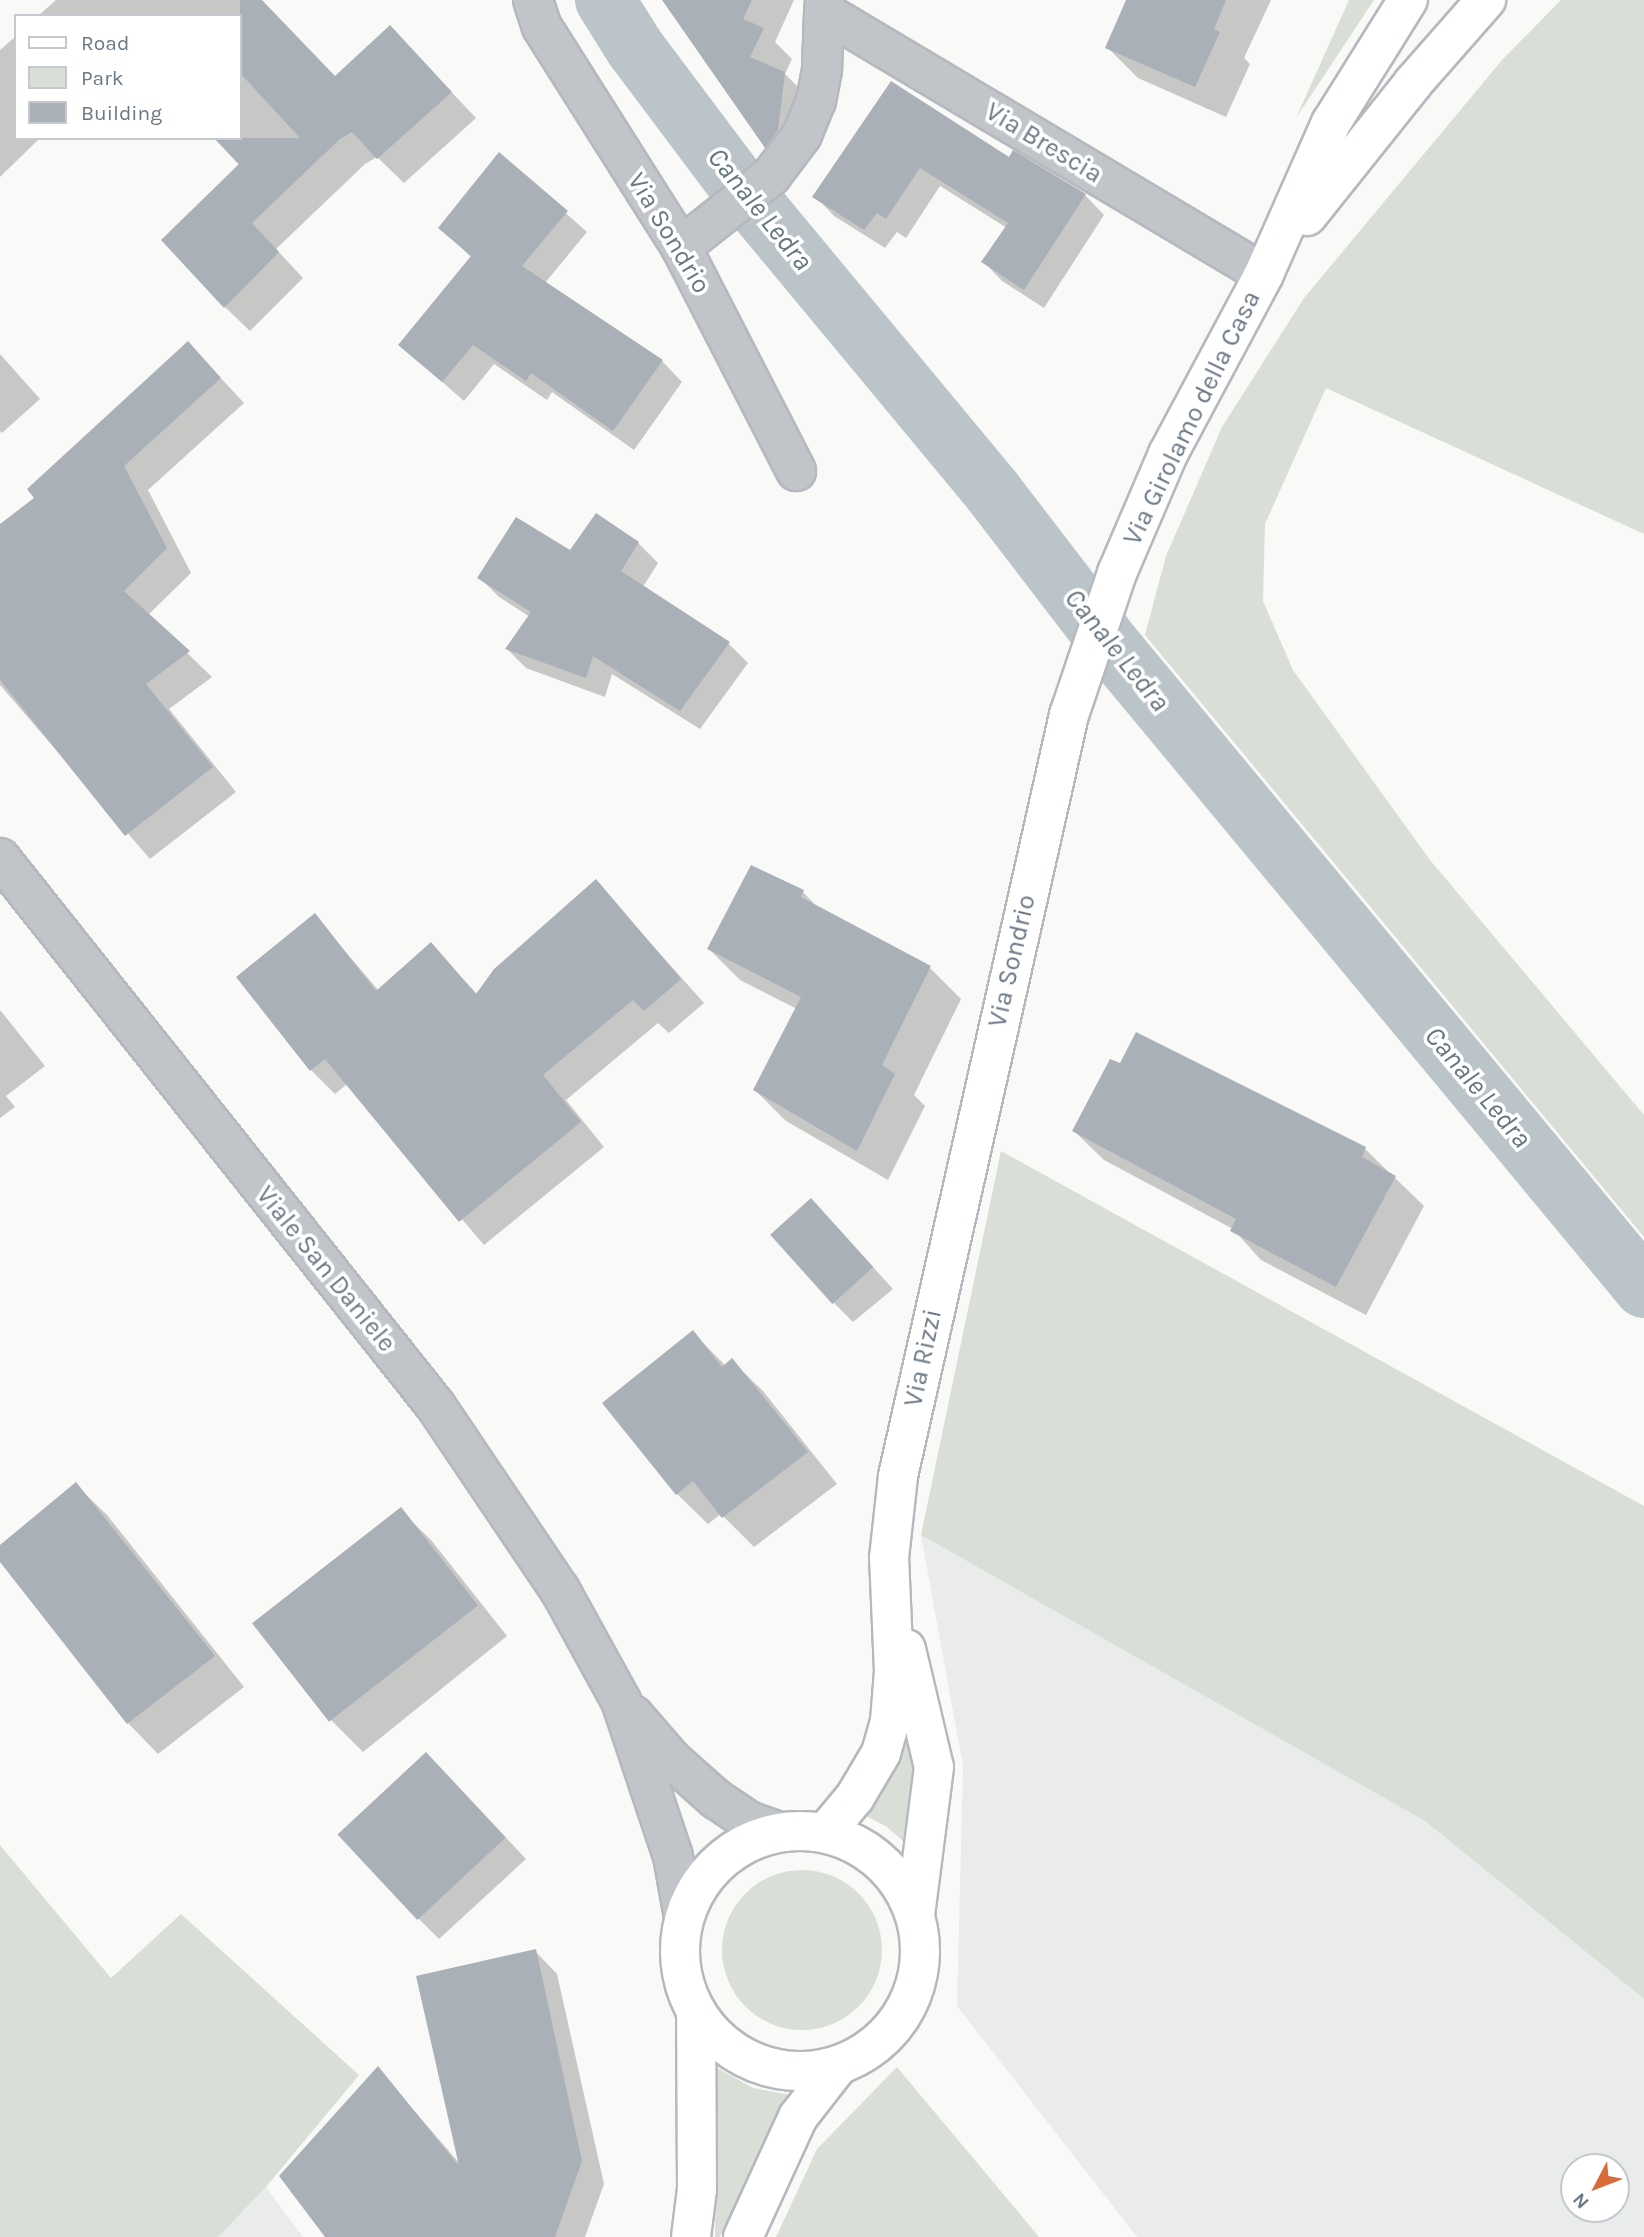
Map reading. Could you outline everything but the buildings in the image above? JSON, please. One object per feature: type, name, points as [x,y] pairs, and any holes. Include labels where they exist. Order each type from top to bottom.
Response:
[{"type":"main road","name":"Via Girolamo della Casa","points":[[1048,802],[1069,715],[1117,573],[1168,454],[1264,274],[1331,123],[1408,0]]},
{"type":"main road","name":"Via Girolamo della Casa","points":[[1264,274],[1343,168],[1486,0]]},
{"type":"main road","name":"Via Sondrio","points":[[976,1120],[1048,802]]},
{"type":"main road","name":"Via Rizzi","points":[[825,1833],[868,1775],[890,1721],[892,1599],[889,1558],[898,1476],[976,1120]]},
{"type":"main road","name":"Via Rizzi","points":[[892,1599],[934,1767],[915,1915]]},
{"type":"main road","name":"Viale San Daniele","points":[[691,2237],[697,2189],[696,2013],[680,1962],[684,1917],[704,1877],[728,1854],[752,1840],[779,1832],[825,1833],[876,1858],[901,1886],[915,1915],[921,1954],[908,2006],[877,2044],[837,2067],[798,2117],[743,2237]]},
{"type":"main road","name":"Viale San Daniele","points":[[696,2013],[720,2041],[764,2066],[789,2071],[837,2067]]},
{"type":"street","name":"Via Sondrio","points":[[533,0],[542,27],[691,240],[796,471]]},
{"type":"street","name":"Via Brescia","points":[[691,240],[771,176],[802,135],[816,101],[824,6],[1264,274]]},
{"type":"street","name":"Viale San Daniele","points":[[0,859],[435,1405],[560,1590],[621,1701],[673,1856],[684,1917]]},
{"type":"street","name":"Viale San Daniele","points":[[621,1701],[672,1759],[716,1799],[749,1822],[779,1832]]},
{"type":"shaded area","points":[[921,1535],[1425,1821],[1644,1999],[1644,2237],[1137,2237],[957,2006],[963,1766]]},
{"type":"shaded area","points":[[266,2187],[303,2237],[218,2237]]},
{"type":"green space","points":[[1349,0],[1374,0],[1296,118]]},
{"type":"green space","points":[[1561,0],[1644,0],[1644,534],[1326,388],[1265,524],[1263,601],[1293,670],[1430,860],[1644,1115],[1644,1237],[1145,635],[1166,556],[1222,427],[1304,298],[1502,60]]},
{"type":"green space","points":[[1001,1151],[1644,1506],[1644,1999],[1425,1821],[921,1535]]},
{"type":"green space","points":[[899,1708],[913,1757],[912,1849],[887,1827],[855,1810]]},
{"type":"green space","points":[[0,1845],[111,1978],[181,1914],[359,2075],[266,2187],[218,2237],[0,2237]]},
{"type":"green space","points":[[802,1870],[833,1876],[859,1893],[876,1919],[882,1950],[876,1981],[859,2007],[833,2024],[802,2030],[771,2024],[745,2007],[728,1981],[722,1950],[728,1919],[745,1893],[771,1876]]},
{"type":"green space","points":[[897,2067],[1039,2237],[776,2237],[817,2149]]},
{"type":"green space","points":[[717,2068],[753,2088],[791,2095],[720,2237],[715,2237]]},
{"type":"waterway","name":"Canale Ledra","points":[[605,0],[635,48],[735,181],[993,492],[1112,647],[1644,1288]]}]
